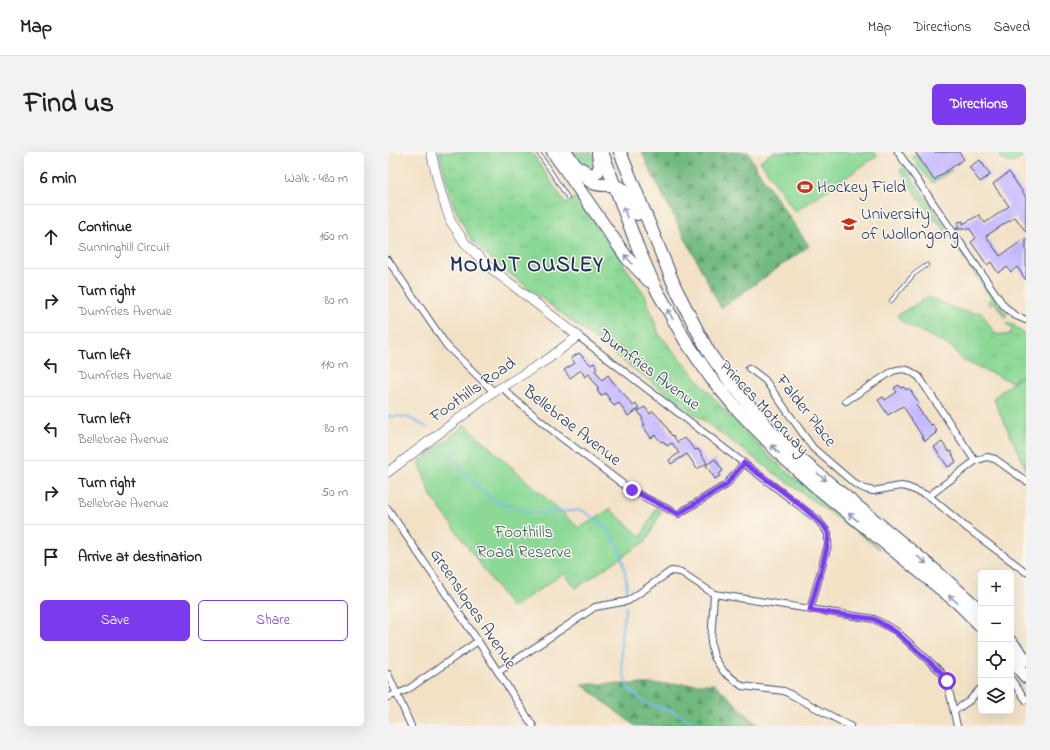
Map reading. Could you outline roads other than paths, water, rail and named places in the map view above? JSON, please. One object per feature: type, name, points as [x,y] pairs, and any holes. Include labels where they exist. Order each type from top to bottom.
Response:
[{"type":"highway","points":[[553,152],[627,258],[655,287]]},
{"type":"highway","points":[[568,152],[584,171],[593,175],[600,169],[600,162],[597,152]]},
{"type":"highway","points":[[568,152],[579,171],[588,180],[599,185],[615,185],[624,190],[630,200],[672,293],[697,339],[705,352],[730,382]]},
{"type":"highway","name":"Princes Motorway","points":[[602,152],[638,248],[655,287],[685,340],[711,378],[735,407],[782,456],[814,486],[958,603],[978,623]]},
{"type":"highway","name":"Princes Motorway","points":[[620,152],[675,287],[696,330],[710,354],[730,382],[771,431],[800,459],[937,572],[978,608]]},
{"type":"highway","points":[[1014,646],[1026,660]]},
{"type":"highway","points":[[1014,662],[1026,677]]},
{"type":"street","name":"Dumfries Avenue","points":[[431,152],[440,190],[451,222],[465,243],[488,266],[818,520],[828,533],[828,545],[810,610]]},
{"type":"street","points":[[898,152],[1004,306],[1014,315],[1026,320]]},
{"type":"street","points":[[388,260],[447,346],[498,389]]},
{"type":"street","name":"Foothills Road","points":[[388,472],[498,389],[548,359],[578,336]]},
{"type":"street","name":"Falder Place","points":[[749,368],[765,380],[813,448],[855,484],[873,491],[901,486],[929,496],[967,528],[1026,572]]},
{"type":"street","points":[[846,401],[893,371],[899,368],[906,368],[919,378],[975,461]]},
{"type":"street","name":"Bellebrae Avenue","points":[[498,389],[513,398],[558,435],[632,490],[678,514],[726,485],[744,463]]},
{"type":"street","points":[[929,496],[975,461],[986,457],[995,459],[1026,481]]},
{"type":"street","name":"Greenslopes Avenue","points":[[388,509],[478,641],[533,726]]},
{"type":"street","points":[[498,672],[595,607],[628,601],[671,571],[681,572],[714,594],[874,619],[896,632],[940,671],[947,681],[957,726]]},
{"type":"street","points":[[714,594],[711,642],[714,657],[724,672],[742,686],[784,691],[850,726]]},
{"type":"street","points":[[388,697],[407,690],[478,641]]},
{"type":"street","points":[[388,674],[411,726]]},
{"type":"street","points":[[1014,683],[1026,700]]},
{"type":"street","points":[[954,711],[969,701],[978,691]]},
{"type":"lane","points":[[538,152],[568,198]]},
{"type":"lane","points":[[891,301],[914,274],[927,265]]},
{"type":"waterway","points":[[388,416],[407,417],[427,427]]},
{"type":"waterway","points":[[450,455],[469,478],[495,501],[536,513],[582,510],[599,521],[612,535],[619,550],[624,567],[627,591]]},
{"type":"waterway","points":[[626,607],[621,635],[622,667],[628,688],[645,703],[672,711],[699,726]]},
{"type":"place","name":"Hockey Field","points":[[805,187]]},
{"type":"place","name":"University of Wollongong","points":[[849,224]]},
{"type":"district","name":"MOUNT OUSLEY","points":[[527,266]]},
{"type":"park label","name":"Foothills Road Reserve","points":[[524,542]]}]
